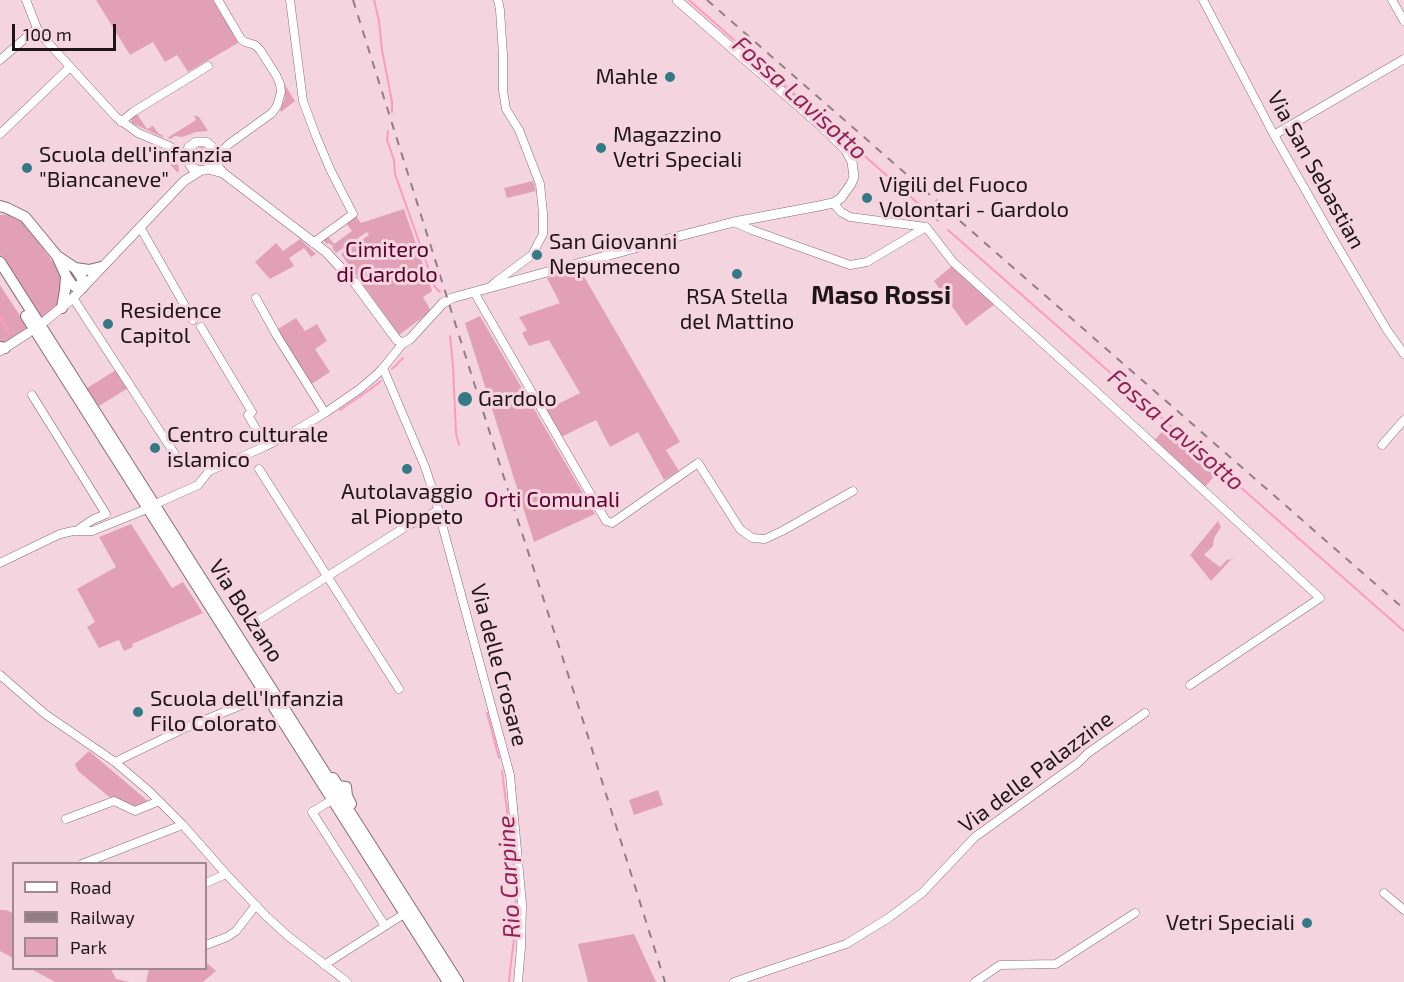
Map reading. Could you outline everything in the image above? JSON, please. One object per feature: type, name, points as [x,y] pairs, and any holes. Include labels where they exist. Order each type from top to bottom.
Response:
[{"type":"main road","points":[[2,209],[25,218],[57,256],[71,284],[82,288],[82,278],[75,268],[57,256]]},
{"type":"main road","name":"Via Bolzano","points":[[0,262],[305,740],[312,744],[338,786],[346,787],[346,796],[371,837],[376,855],[458,982]]},
{"type":"main road","points":[[75,268],[89,270],[101,267]]},
{"type":"main road","name":"Via Bolzano","points":[[0,275],[446,980]]},
{"type":"main road","points":[[62,308],[66,276]]},
{"type":"street","points":[[26,0],[42,36],[121,122],[138,133],[169,146],[192,168],[209,165],[223,173],[326,252],[355,283],[397,340],[404,343]]},
{"type":"street","points":[[45,321],[73,298],[184,181],[209,165],[229,144],[272,113],[277,106],[281,92],[276,75],[260,50],[242,39],[218,0]]},
{"type":"street","points":[[290,0],[303,101],[319,144],[353,214],[313,243]]},
{"type":"street","points":[[490,287],[532,255],[543,234],[540,184],[519,130],[507,109],[503,90],[503,55],[498,0]]},
{"type":"street","points":[[160,502],[198,485],[209,471],[293,432],[361,388],[447,300],[734,222],[833,203],[841,198],[854,177],[852,162],[846,150],[677,0]]},
{"type":"street","name":"Via San Sebastian","points":[[1203,0],[1274,135],[1387,330],[1404,354]]},
{"type":"street","points":[[1392,0],[1404,21]]},
{"type":"street","points":[[0,60],[37,28]]},
{"type":"street","points":[[1274,135],[1404,59]]},
{"type":"street","points":[[121,122],[133,112],[208,66]]},
{"type":"street","points":[[0,134],[70,67]]},
{"type":"street","points":[[169,146],[201,141],[210,144],[229,144]]},
{"type":"street","points":[[184,181],[188,162],[187,150],[192,144]]},
{"type":"street","points":[[209,165],[213,148],[210,144]]},
{"type":"street","points":[[833,203],[841,212],[850,217],[926,227],[953,262],[1320,598],[1190,685]]},
{"type":"street","points":[[734,222],[850,265],[867,262],[926,227]]},
{"type":"street","points":[[140,227],[193,320]]},
{"type":"street","points":[[474,292],[606,521],[612,523],[698,463],[740,529],[752,538],[765,538],[784,530],[853,491]]},
{"type":"street","points":[[73,298],[176,456]]},
{"type":"street","points":[[256,298],[325,413]]},
{"type":"street","points":[[201,327],[252,412],[248,415],[266,446]]},
{"type":"street","points":[[2,349],[28,333]]},
{"type":"street","name":"Via delle Crosare","points":[[383,368],[425,467],[439,510],[510,775],[522,904],[518,982]]},
{"type":"street","points":[[32,395],[106,514],[76,531]]},
{"type":"street","points":[[1382,445],[1404,420]]},
{"type":"street","points":[[259,469],[399,689]]},
{"type":"street","points":[[257,621],[406,526],[439,510]]},
{"type":"street","points":[[0,563],[60,534],[92,531],[142,511]]},
{"type":"street","points":[[0,675],[45,714],[115,762],[182,824],[226,874],[288,936],[347,982]]},
{"type":"street","points":[[115,762],[185,728],[254,700]]},
{"type":"street","name":"Via delle Palazzine","points":[[734,982],[846,944],[887,920],[922,893],[975,837],[1145,713]]},
{"type":"street","points":[[332,800],[312,812],[385,926]]},
{"type":"street","points":[[66,819],[114,801],[135,811],[159,801]]},
{"type":"street","points":[[87,862],[182,824]]},
{"type":"street","points":[[207,883],[226,874]]},
{"type":"street","points":[[1384,892],[1404,910]]},
{"type":"street","points":[[207,945],[236,931],[256,905]]},
{"type":"street","points":[[975,982],[1000,964],[1056,964],[1135,913]]},
{"type":"street","points":[[324,965],[404,914]]},
{"type":"green space","points":[[96,0],[213,0],[238,43],[188,72],[177,55],[165,62],[153,42],[130,55]]},
{"type":"green space","points":[[285,85],[295,101],[281,112],[285,98]]},
{"type":"green space","points":[[137,114],[147,129],[153,126],[164,138],[132,123],[131,119]]},
{"type":"green space","points":[[194,115],[199,117],[208,131],[167,138],[196,120]]},
{"type":"green space","points":[[151,144],[165,150],[167,155],[177,161],[178,173]]},
{"type":"green space","points":[[201,147],[209,152],[210,156],[205,164],[201,165],[193,160],[192,156],[197,148]]},
{"type":"green space","points":[[533,181],[536,191],[507,198],[504,188]]},
{"type":"green space","name":"Cimitero di Gardolo","points":[[404,209],[432,291],[423,297],[431,311],[399,335],[341,254],[369,235],[367,232],[336,253],[333,246],[322,239],[327,235],[334,244],[352,231],[345,222],[355,215],[361,223]]},
{"type":"green space","points":[[9,214],[21,219],[64,277],[59,305],[42,319],[0,255],[0,215]]},
{"type":"green space","points":[[300,239],[316,254],[311,257],[304,248],[289,258],[294,266],[270,279],[255,262],[276,243],[283,251]]},
{"type":"green space","points":[[952,266],[995,304],[966,326],[934,281]]},
{"type":"green space","points":[[579,268],[680,442],[666,450],[679,471],[664,480],[638,432],[610,447],[596,420],[561,437],[546,410],[580,393],[549,340],[529,346],[522,333],[527,330],[519,317],[560,303],[547,278]]},
{"type":"green space","points":[[0,285],[28,328],[4,344],[0,343]]},
{"type":"green space","name":"Orti Comunali","points":[[480,316],[595,514],[534,542],[465,323]]},
{"type":"green space","points":[[296,318],[305,331],[317,324],[327,341],[315,349],[330,372],[310,385],[276,330]]},
{"type":"green space","points":[[116,370],[128,388],[99,406],[87,388]]},
{"type":"green space","points":[[1167,426],[1218,472],[1204,488],[1153,442]]},
{"type":"green space","points":[[1218,521],[1221,527],[1214,538],[1213,546],[1204,555],[1220,567],[1240,550],[1211,581],[1190,555]]},
{"type":"green space","points":[[131,524],[172,588],[183,582],[203,613],[132,644],[133,647],[124,651],[119,640],[99,648],[87,627],[95,622],[77,589],[116,567],[99,537]]},
{"type":"green space","points":[[89,751],[149,802],[135,809],[108,796],[78,771],[75,764]]},
{"type":"green space","points":[[658,790],[663,805],[634,815],[629,800]]},
{"type":"green space","points":[[0,910],[6,910],[12,913],[12,957],[0,951]]},
{"type":"green space","points":[[634,934],[656,982],[588,982],[578,944]]},
{"type":"green space","points":[[207,963],[216,971],[203,982],[146,982],[149,970],[207,970]]},
{"type":"green space","points":[[33,970],[112,970],[116,979],[130,982],[55,982]]},
{"type":"waterway","points":[[374,0],[392,112]]},
{"type":"waterway","name":"Fossa Lavisotto","points":[[689,0],[938,221]]},
{"type":"waterway","points":[[388,131],[387,140],[394,160],[395,174],[435,287],[440,292]]},
{"type":"waterway","name":"Fossa Lavisotto","points":[[948,230],[1404,631]]},
{"type":"waterway","points":[[0,314],[8,334]]},
{"type":"waterway","points":[[450,336],[456,433],[459,445]]},
{"type":"waterway","name":"Rio Carpine","points":[[392,369],[403,358]]},
{"type":"waterway","points":[[340,410],[381,381]]},
{"type":"waterway","name":"Rio Carpine","points":[[487,713],[499,758]]},
{"type":"waterway","name":"Rio Carpine","points":[[502,771],[515,874],[516,923],[509,982]]},
{"type":"railway","points":[[353,0],[665,982]]},
{"type":"railway","points":[[707,0],[1404,609]]},
{"type":"place","name":"Mahle","points":[[670,77]]},
{"type":"place","name":"Magazzino Vetri Speciali","points":[[601,148]]},
{"type":"place","name":"Scuola dell'infanzia \"Biancaneve\"","points":[[27,168]]},
{"type":"place","name":"Vigili del Fuoco Volontari - Gardolo","points":[[867,198]]},
{"type":"place","name":"San Giovanni Nepumeceno","points":[[537,255]]},
{"type":"place","name":"RSA Stella del Mattino","points":[[737,274]]},
{"type":"place","name":"Residence Capitol","points":[[108,324]]},
{"type":"place","name":"Gardolo","points":[[465,399]]},
{"type":"place","name":"Centro culturale islamico","points":[[155,448]]},
{"type":"place","name":"Autolavaggio al Pioppeto","points":[[407,469]]},
{"type":"place","name":"Scuola dell'Infanzia Filo Colorato","points":[[138,712]]},
{"type":"place","name":"Vetri Speciali","points":[[1307,923]]},
{"type":"district","name":"Maso Rossi","points":[[881,295]]}]
